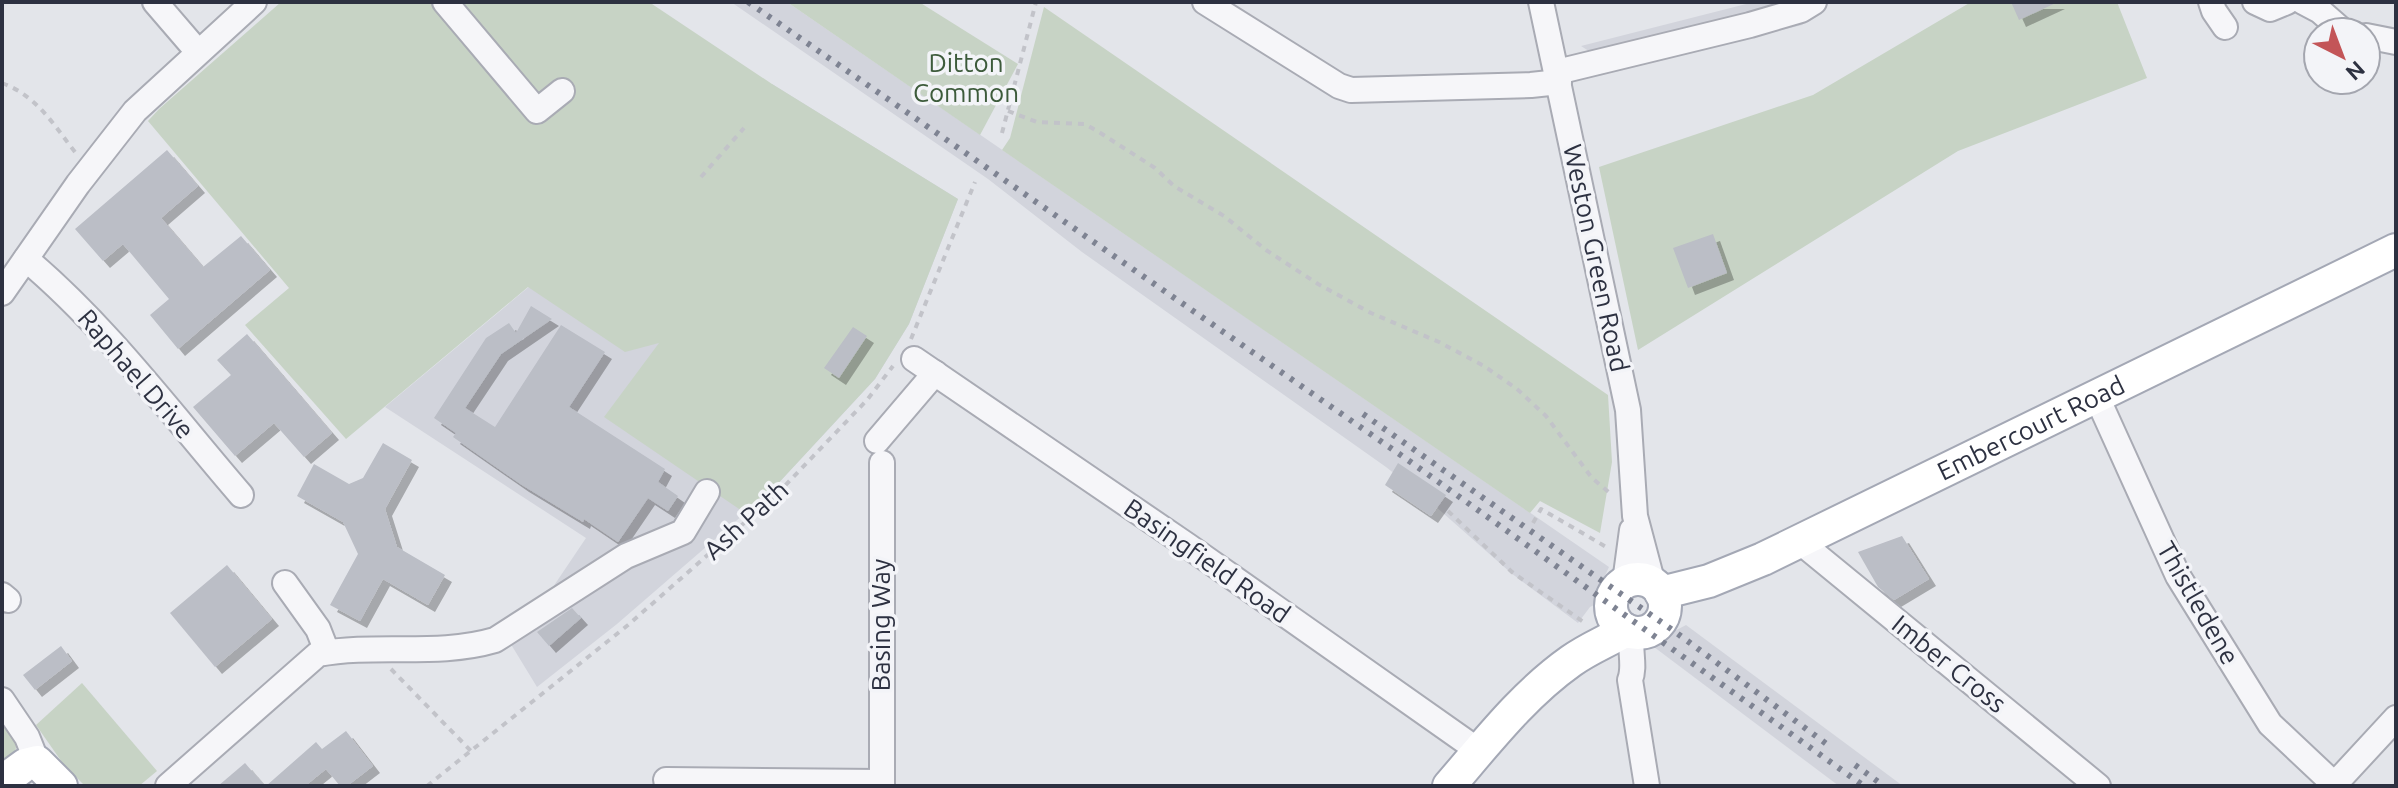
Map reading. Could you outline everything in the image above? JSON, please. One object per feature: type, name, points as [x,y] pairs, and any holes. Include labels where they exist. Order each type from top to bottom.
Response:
[{"type":"main road","name":"Embercourt Road","points":[[1642,579],[1709,581],[1799,541],[2396,250]]},
{"type":"main road","points":[[1449,786],[1540,686],[1614,631],[1646,632],[1658,623],[1664,611],[1642,579],[1614,593],[1611,606],[1614,631]]},
{"type":"main road","points":[[2,782],[25,765],[37,762],[61,786]]},
{"type":"street","points":[[155,2],[198,52]]},
{"type":"street","points":[[2,293],[135,111],[254,2]]},
{"type":"street","points":[[445,2],[537,111],[562,91]]},
{"type":"street","points":[[1205,2],[1339,86],[1351,90],[1531,85],[1750,25],[1801,10],[1814,2]]},
{"type":"street","name":"Weston Green Road","points":[[1541,2],[1628,410],[1642,579]]},
{"type":"street","points":[[2211,2],[2225,27]]},
{"type":"street","points":[[2255,2],[2270,9],[2287,2]]},
{"type":"street","points":[[2303,2],[2326,16]]},
{"type":"street","name":"Raphael Drive","points":[[26,259],[95,325],[241,495]]},
{"type":"street","name":"Basingfield Road","points":[[906,355],[1188,546],[1479,751]]},
{"type":"street","name":"Basing Way","points":[[882,784],[879,452],[935,373]]},
{"type":"street","name":"Thistledene","points":[[2096,395],[2178,576],[2270,724],[2335,785]]},
{"type":"street","points":[[171,785],[318,654],[372,650],[420,651],[495,640],[626,556],[683,532],[707,492]]},
{"type":"street","name":"Weston Green Road","points":[[1634,510],[1642,579]]},
{"type":"street","name":"Imber Cross","points":[[1799,541],[2098,786]]},
{"type":"street","points":[[285,583],[318,629],[327,652]]},
{"type":"street","points":[[1614,631],[1630,642],[1630,680]]},
{"type":"street","points":[[1614,631],[1630,680],[1647,786]]},
{"type":"street","points":[[2,700],[27,737],[37,762]]},
{"type":"street","points":[[2335,785],[2396,718]]},
{"type":"street","points":[[666,780],[882,784]]},
{"type":"path","points":[[1002,133],[1036,2]]},
{"type":"path","points":[[2,83],[32,100],[49,116],[79,156],[94,164]]},
{"type":"path","points":[[1008,111],[1037,122],[1085,124],[1155,168],[1174,186],[1224,216],[1266,250],[1318,284],[1371,313],[1439,342],[1484,366],[1517,389],[1546,416],[1592,478],[1634,510]]},
{"type":"path","points":[[701,177],[744,128]]},
{"type":"path","name":"Ash Path","points":[[427,786],[628,625],[777,494],[867,400],[906,355],[975,182]]},
{"type":"path","points":[[1533,523],[1541,509],[1642,579]]},
{"type":"path","points":[[1448,511],[1512,572],[1614,631]]},
{"type":"path","points":[[372,650],[471,751]]},
{"type":"shaded area","points":[[731,2],[787,2],[1609,567],[1594,605],[1578,623],[1511,573],[1386,467],[1082,252],[988,179]]},
{"type":"shaded area","points":[[1754,2],[1829,2],[1802,25],[1607,73],[1602,53],[1595,55],[1581,46]]},
{"type":"shaded area","points":[[772,84],[958,199],[909,324],[875,379],[773,489],[617,624],[537,687],[498,623],[551,590],[586,538],[385,407]]},
{"type":"shaded area","points":[[1686,625],[1903,786],[1839,786],[1650,644]]},
{"type":"green space","points":[[281,2],[649,2],[772,84],[958,199],[909,324],[875,379],[773,489],[745,513],[604,417],[659,343],[625,352],[528,287],[346,439],[245,325],[289,288],[148,121]]},
{"type":"green space","name":"Ditton Common","points":[[787,2],[919,2],[1018,64],[980,135]]},
{"type":"green space","points":[[1971,2],[2117,2],[2147,78],[1958,151],[1638,350],[1599,167],[1813,95]]},
{"type":"green space","points":[[1044,7],[1608,395],[1612,462],[1600,533],[1540,501],[1530,513],[1002,150],[1010,138]]},
{"type":"green space","points":[[82,683],[157,771],[139,786],[85,786],[64,765],[36,725]]},
{"type":"green space","points":[[2,723],[16,746],[2,768]]},
{"type":"building","points":[[2011,2],[2058,2],[2019,20]]},
{"type":"building","points":[[167,150],[198,186],[161,218],[203,267],[241,236],[270,270],[178,349],[150,315],[169,299],[123,244],[103,261],[75,229]]},
{"type":"building","points":[[1713,234],[1727,273],[1688,288],[1673,248]]},
{"type":"building","points":[[531,306],[552,319],[501,354],[465,408],[495,427],[561,325],[605,352],[569,407],[665,469],[658,482],[678,496],[668,511],[648,498],[618,542],[584,519],[583,522],[522,485],[453,437],[456,433],[434,418],[486,338],[509,323],[516,333]]},
{"type":"building","points":[[853,327],[867,336],[839,378],[824,368]]},
{"type":"building","points":[[247,334],[332,433],[304,457],[274,423],[235,456],[193,407],[231,375],[217,360]]},
{"type":"building","points":[[383,443],[412,460],[385,509],[397,547],[445,575],[428,605],[383,579],[360,621],[330,605],[358,554],[343,522],[297,496],[314,464],[349,484],[363,478]]},
{"type":"building","points":[[1398,463],[1446,495],[1431,516],[1385,485]]},
{"type":"building","points":[[1902,536],[1929,579],[1894,600],[1878,587],[1858,552]]},
{"type":"building","points":[[227,565],[272,619],[215,667],[170,613]]},
{"type":"building","points":[[572,608],[581,618],[549,646],[537,632]]},
{"type":"building","points":[[61,646],[72,661],[35,690],[23,675]]},
{"type":"building","points":[[346,731],[373,766],[347,786],[340,786],[326,769],[305,786],[266,786],[316,742],[322,749]]},
{"type":"building","points":[[245,763],[265,786],[218,786]]},
{"type":"railway","points":[[748,2],[1405,458],[1864,786]]},
{"type":"railway","points":[[1363,414],[1674,631],[1832,748]]},
{"type":"railway","points":[[1855,765],[1884,786]]}]
